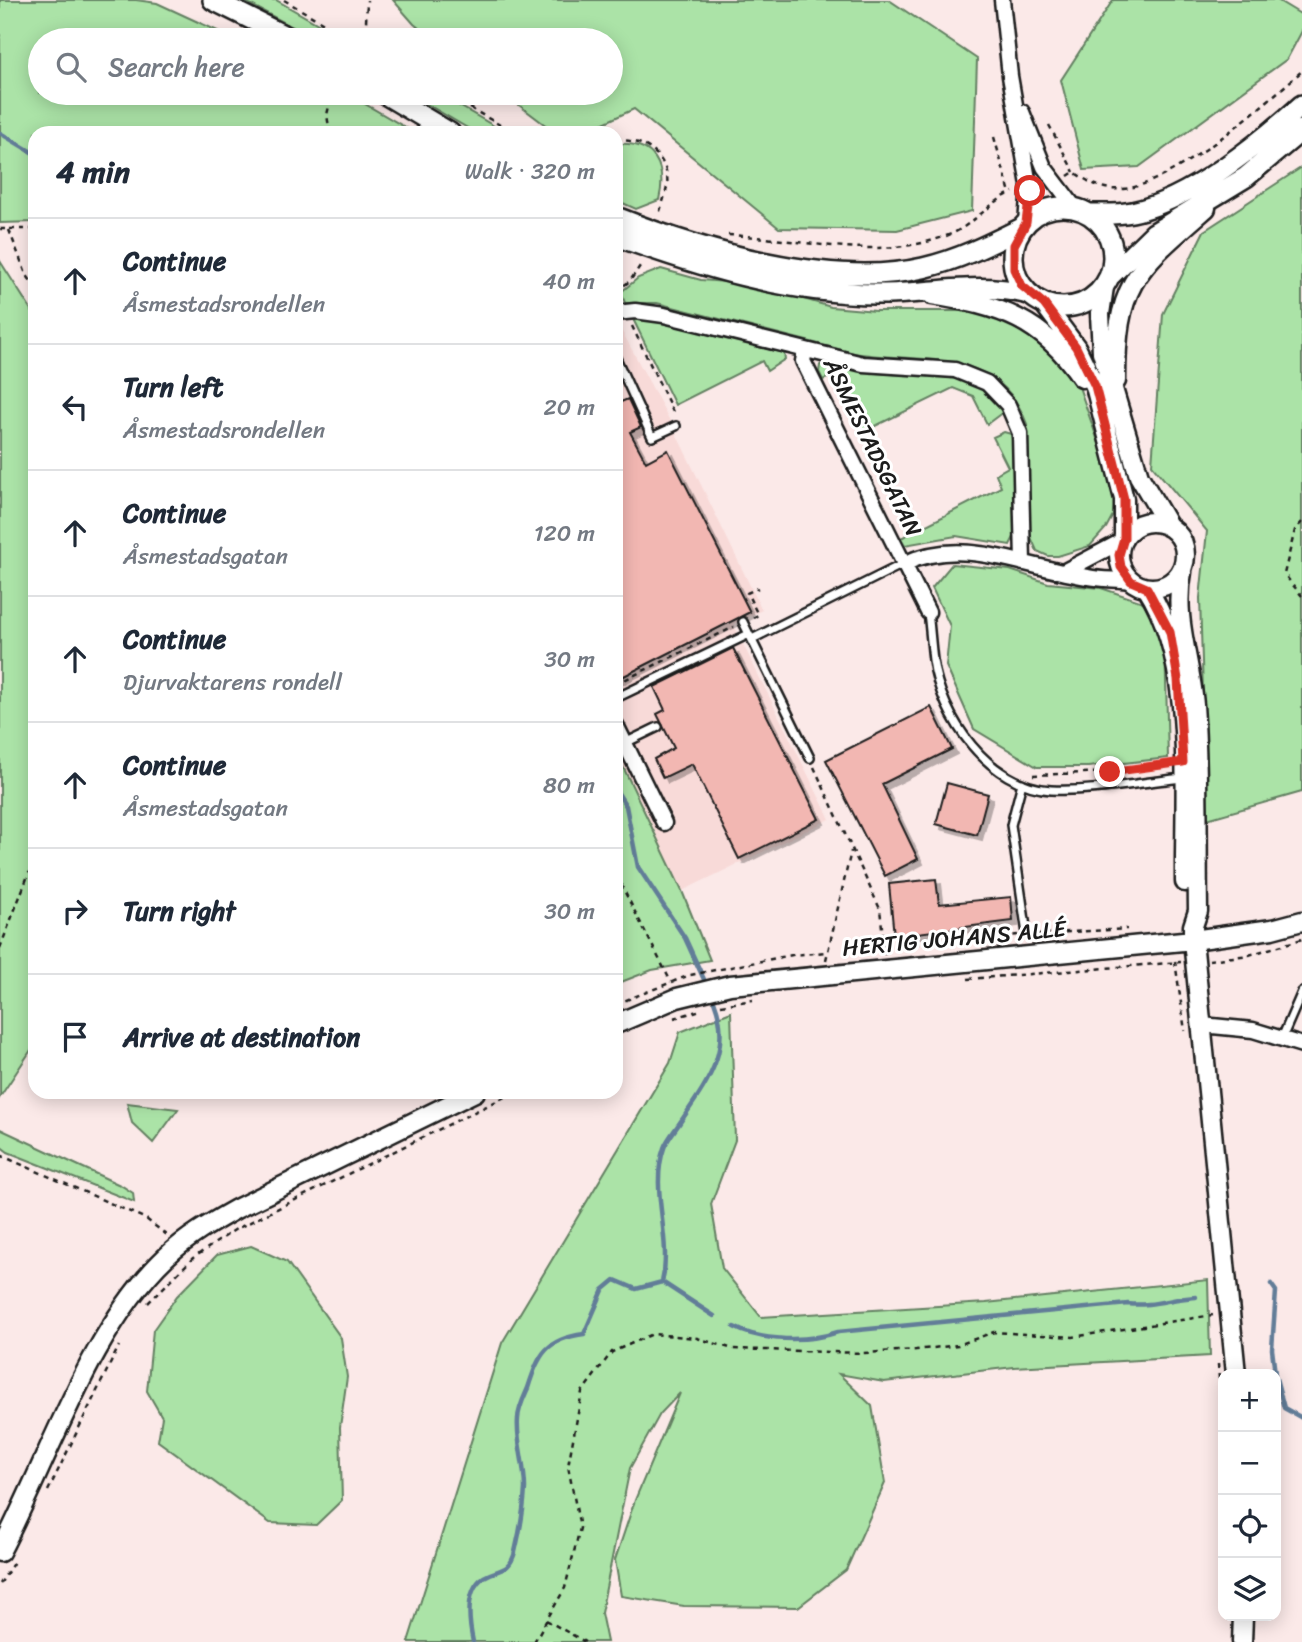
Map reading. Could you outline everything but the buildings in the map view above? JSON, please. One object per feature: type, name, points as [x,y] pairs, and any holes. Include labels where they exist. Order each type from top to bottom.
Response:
[{"type":"main road","points":[[214,1],[269,28]]},
{"type":"main road","points":[[403,105],[438,126]]},
{"type":"main road","points":[[623,219],[712,249],[768,263],[823,271],[882,273],[922,269],[961,257],[1024,226],[1046,210],[1130,213],[1164,201],[1249,150],[1302,105]]},
{"type":"main road","points":[[623,238],[709,267],[785,285],[837,293],[918,293],[980,286],[1076,306],[1094,297],[1154,233],[1218,197],[1302,130]]},
{"type":"main road","points":[[1082,211],[1099,222],[1111,242],[1114,255],[1107,281]]},
{"type":"main road","points":[[1024,226],[1014,245],[1013,260],[1017,277],[1036,299]]},
{"type":"street","points":[[1002,0],[1010,76],[1030,191],[1024,226]]},
{"type":"street","points":[[1010,76],[1035,150],[1056,185],[1082,211]]},
{"type":"street","points":[[1116,395],[1119,316],[1129,288],[1148,262],[1218,197]]},
{"type":"street","points":[[1107,281],[1100,314],[1102,352],[1143,485],[1170,527],[1180,537],[1185,550],[1177,598],[1192,676],[1188,772]]},
{"type":"street","points":[[918,293],[1007,312],[1042,331],[1076,370],[1101,416]]},
{"type":"street","points":[[1036,299],[1086,365],[1095,386],[1124,499],[1123,539],[1119,561],[1160,608],[1175,656],[1188,772],[1198,911],[1193,933],[1195,960],[1236,1369]]},
{"type":"street","name":"ÅSMESTADSGATAN","points":[[623,312],[645,311],[690,320],[863,364],[955,370],[988,383],[999,393],[1020,433],[1023,563]]},
{"type":"street","name":"ÅSMESTADSGATAN","points":[[805,351],[803,361],[928,612]]},
{"type":"street","points":[[1063,572],[1123,539],[1132,528],[1157,522],[1170,527]]},
{"type":"street","name":"ÅSMESTADSGATAN","points":[[903,564],[927,554],[959,550],[1139,585]]},
{"type":"street","points":[[1139,585],[1167,586],[1182,572]]},
{"type":"street","points":[[623,739],[664,823]]},
{"type":"street","name":"HERTIG JOHANS ALLÉ","points":[[623,1022],[733,994],[886,969],[1193,933],[1272,929],[1302,921]]},
{"type":"street","points":[[1202,1025],[1253,1030],[1302,1045]]},
{"type":"street","points":[[8,1555],[119,1312],[141,1282],[187,1251],[199,1230],[236,1209],[461,1099]]},
{"type":"street","points":[[1242,1642],[1243,1621]]},
{"type":"lane","points":[[623,373],[652,437],[677,425]]},
{"type":"lane","points":[[623,695],[903,564]]},
{"type":"lane","points":[[928,612],[933,662],[956,721],[974,750],[1022,783],[1049,790],[1074,790],[1188,772]]},
{"type":"lane","points":[[743,622],[810,758]]},
{"type":"lane","points":[[625,743],[658,727]]},
{"type":"lane","points":[[1022,783],[1011,825],[1027,934]]},
{"type":"lane","points":[[1282,1038],[1302,992]]},
{"type":"path","points":[[284,0],[332,28]]},
{"type":"path","points":[[364,28],[367,0]]},
{"type":"path","points":[[1049,125],[1074,172],[1092,185],[1111,189],[1144,183],[1196,156],[1251,116],[1302,71]]},
{"type":"path","points":[[329,105],[329,126]]},
{"type":"path","points":[[465,105],[502,126]]},
{"type":"path","points":[[994,137],[1010,193]]},
{"type":"path","points":[[623,141],[640,142],[660,158],[667,176],[667,186],[658,216]]},
{"type":"path","points":[[1056,185],[1074,172]]},
{"type":"path","points":[[725,235],[838,247],[902,247],[955,233],[972,224],[1010,193],[1030,191]]},
{"type":"path","points":[[0,229],[28,229]]},
{"type":"path","points":[[9,230],[28,277]]},
{"type":"path","points":[[623,286],[630,282],[642,263]]},
{"type":"path","points":[[623,318],[677,425]]},
{"type":"path","points":[[1302,522],[1292,539],[1284,575],[1302,596]]},
{"type":"path","points":[[623,681],[758,615],[747,593],[758,588]]},
{"type":"path","points":[[810,758],[880,909],[886,969]]},
{"type":"path","points":[[1031,775],[1188,772]]},
{"type":"path","points":[[826,963],[826,952],[851,851]]},
{"type":"path","points":[[0,948],[28,876]]},
{"type":"path","points":[[623,888],[671,982]]},
{"type":"path","points":[[957,980],[1249,955],[1302,939]]},
{"type":"path","points":[[623,1001],[690,975],[792,955],[826,952]]},
{"type":"path","points":[[713,1006],[733,994],[755,1000]]},
{"type":"path","points":[[683,1015],[688,1004],[702,1010]]},
{"type":"path","points":[[142,1312],[173,1275],[187,1251],[500,1099]]},
{"type":"path","points":[[0,1155],[146,1219],[187,1251]]},
{"type":"path","points":[[534,1642],[565,1588],[580,1528],[568,1466],[582,1392],[612,1352],[653,1334],[697,1338],[733,1349],[863,1353],[916,1350],[958,1345],[994,1332],[1073,1337],[1214,1315]]},
{"type":"path","points":[[47,1495],[122,1341]]},
{"type":"path","points":[[0,1584],[8,1555]]},
{"type":"path","points":[[546,1620],[585,1642]]},
{"type":"shaded area","points":[[623,333],[669,419],[762,610],[733,624],[830,819],[682,891],[623,767]]},
{"type":"green space","points":[[0,0],[136,0],[157,3],[211,28],[28,28],[28,105],[367,105],[403,126],[28,126],[28,222],[0,223]]},
{"type":"green space","points":[[242,0],[276,0],[325,28],[294,28]]},
{"type":"green space","points":[[393,0],[889,0],[977,59],[972,211],[897,230],[779,228],[634,109],[597,126],[547,126],[519,105],[623,105],[623,28],[419,28]]},
{"type":"green space","points":[[1113,0],[1277,0],[1302,15],[1302,31],[1287,59],[1139,167],[1084,170],[1061,80]]},
{"type":"green space","points":[[428,105],[458,105],[494,126],[464,126]]},
{"type":"green space","points":[[623,144],[649,151],[655,158],[661,176],[659,200],[636,209],[623,203]]},
{"type":"green space","points":[[1302,167],[1302,792],[1207,819],[1200,598],[1207,531],[1152,465],[1163,314],[1204,231]]},
{"type":"green space","points":[[0,261],[28,305],[28,1055],[0,1097]]},
{"type":"green space","points":[[661,269],[701,280],[752,284],[831,307],[876,311],[979,311],[1024,328],[1070,371],[1079,387],[1111,478],[1115,500],[1113,515],[1106,528],[1090,546],[1058,556],[1048,556],[1037,551],[1030,535],[1027,424],[1014,399],[997,381],[977,370],[931,359],[854,353],[657,303],[625,303],[623,290],[638,278]]},
{"type":"green space","points":[[633,319],[652,320],[784,353],[785,359],[767,371],[762,361],[675,405]]},
{"type":"green space","points":[[820,365],[866,372],[937,376],[968,382],[994,398],[1003,412],[987,424],[973,396],[953,388],[861,433],[832,376],[823,380],[819,372]]},
{"type":"green space","points":[[1004,432],[1011,434],[1013,443],[1014,537],[1010,545],[956,536],[905,545],[901,538],[1001,487],[996,474],[1008,467],[993,437]]},
{"type":"green space","points":[[952,564],[1010,570],[1048,583],[1101,588],[1143,602],[1165,642],[1168,758],[1088,767],[1037,767],[974,729],[946,666],[950,626],[932,588]]},
{"type":"green space","points":[[623,767],[682,891],[710,960],[652,970],[623,981]]},
{"type":"green space","points":[[731,1012],[735,1140],[711,1204],[722,1268],[761,1317],[986,1303],[1208,1280],[1210,1356],[1014,1367],[884,1382],[839,1374],[872,1406],[885,1483],[846,1570],[798,1607],[684,1606],[621,1596],[615,1560],[635,1500],[680,1393],[660,1414],[630,1468],[601,1613],[607,1642],[408,1642],[502,1343],[670,1063],[680,1032]]},
{"type":"green space","points":[[127,1103],[178,1109],[153,1143],[132,1123]]},
{"type":"green space","points":[[0,1129],[122,1186],[133,1193],[134,1202],[8,1152],[0,1146]]},
{"type":"green space","points":[[251,1246],[287,1262],[341,1338],[347,1377],[340,1427],[342,1500],[316,1525],[270,1523],[158,1441],[162,1417],[147,1391],[153,1330],[177,1296],[217,1255]]},
{"type":"waterway","points":[[0,133],[28,150]]},
{"type":"waterway","points":[[623,801],[638,867],[685,938],[707,986]]},
{"type":"waterway","points":[[473,1642],[469,1617],[473,1590],[484,1577],[510,1564],[515,1552],[525,1488],[518,1415],[536,1366],[552,1344],[584,1334],[603,1290],[615,1280],[636,1289],[662,1282],[665,1249],[660,1164],[667,1141],[701,1091],[716,1061],[721,1029],[711,994]]},
{"type":"waterway","points":[[662,1282],[714,1316]]},
{"type":"waterway","points":[[1271,1284],[1276,1291],[1272,1349],[1274,1369]]},
{"type":"waterway","points":[[734,1327],[758,1336],[800,1339],[838,1332],[1196,1297]]},
{"type":"waterway","points":[[1281,1397],[1284,1408],[1302,1418]]},
{"type":"route","points":[[1030,191],[1026,223],[1014,245],[1014,269],[1028,294],[1044,304],[1076,347],[1095,386],[1124,499],[1124,538],[1119,561],[1127,577],[1147,588],[1160,608],[1170,632],[1175,656],[1182,709],[1183,762],[1110,772]]}]
